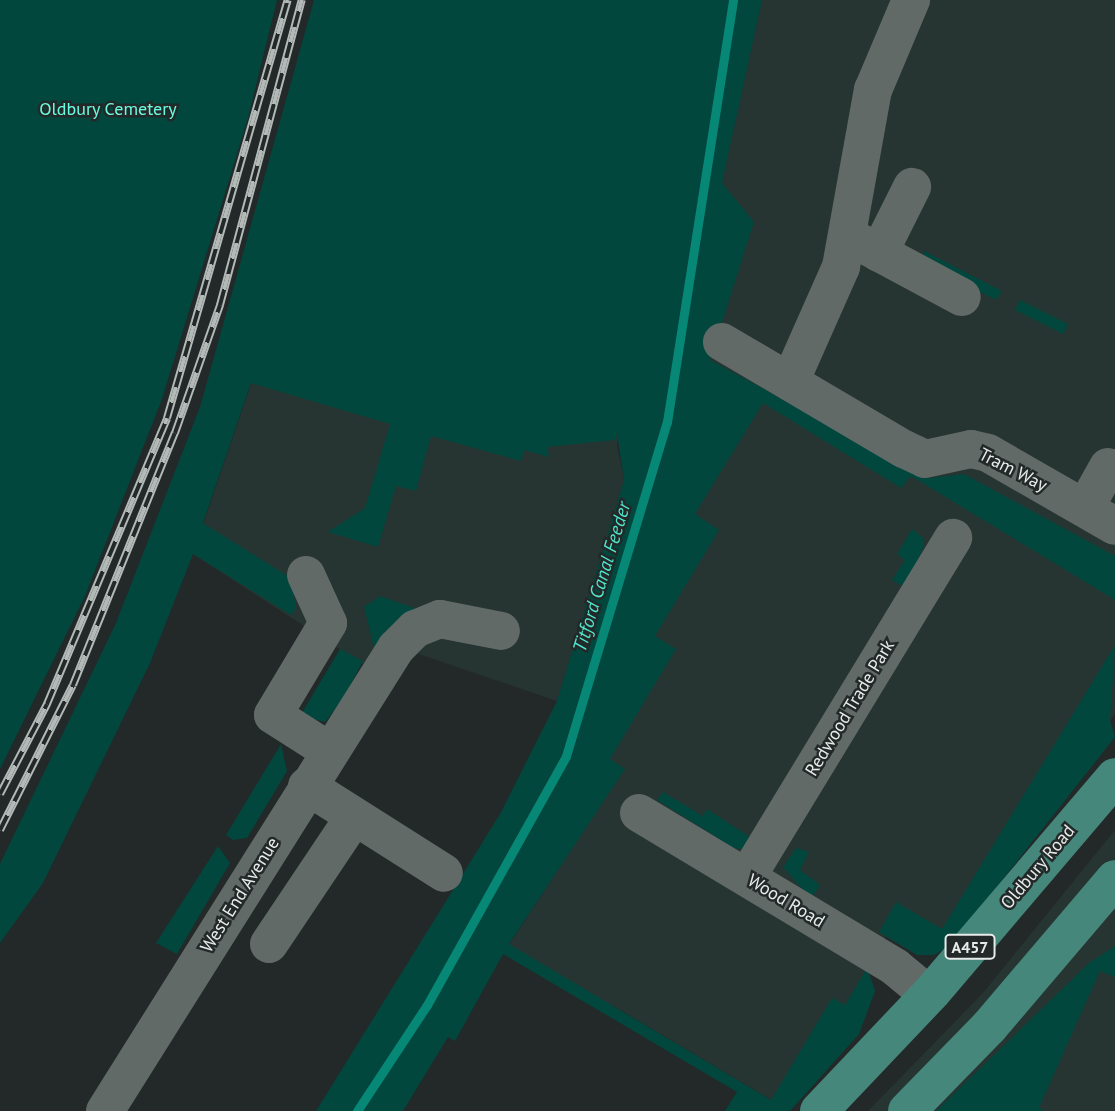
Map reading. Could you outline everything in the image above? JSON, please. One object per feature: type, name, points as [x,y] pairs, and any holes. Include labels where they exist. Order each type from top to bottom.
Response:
[{"type":"main road","name":"Oldbury Road","points":[[819,1111],[929,995],[1115,777]]},
{"type":"main road","points":[[907,1111],[989,1027],[1115,879]]},
{"type":"street","points":[[863,245],[873,90],[898,7]]},
{"type":"street","points":[[790,382],[863,245],[912,187]]},
{"type":"street","points":[[863,245],[962,297]]},
{"type":"street","name":"Tram Way","points":[[722,342],[904,449],[925,458],[971,449],[988,453],[1100,517]]},
{"type":"street","points":[[1100,517],[1108,467]]},
{"type":"street","name":"Redwood Trade Park","points":[[747,877],[953,538]]},
{"type":"street","points":[[306,575],[328,623],[273,715],[328,750]]},
{"type":"street","name":"West End Avenue","points":[[105,1111],[373,677],[415,629],[440,619],[463,619],[501,631]]},
{"type":"street","points":[[307,786],[444,873]]},
{"type":"street","name":"Wood Road","points":[[639,813],[900,970],[929,995]]},
{"type":"street","points":[[269,944],[354,817]]},
{"type":"shaded area","points":[[676,0],[617,445],[624,480],[557,701],[416,653],[389,681],[193,554],[286,282]]},
{"type":"shaded area","points":[[762,0],[1115,0],[1115,714],[1110,721],[1115,737],[934,955],[917,955],[886,937],[867,967],[875,991],[859,1034],[790,1111],[617,1008],[503,954],[571,850],[673,501],[746,382],[685,345]]},
{"type":"shaded area","points":[[1115,830],[1115,1111],[868,1111],[983,993]]},
{"type":"green space","name":"Oldbury Cemetery","points":[[0,0],[277,0],[248,118],[162,399],[85,596],[0,769]]},
{"type":"green space","points":[[314,0],[762,0],[722,183],[754,222],[710,360],[929,478],[964,474],[1115,556],[1115,600],[911,476],[901,488],[763,403],[695,514],[719,530],[655,636],[676,649],[610,759],[625,769],[509,944],[771,1100],[832,998],[845,1005],[867,968],[875,991],[859,1034],[790,1111],[725,1111],[737,1092],[503,954],[455,1041],[448,1037],[403,1111],[316,1111],[500,814],[557,701],[624,480],[617,434],[615,440],[547,447],[549,457],[524,450],[521,461],[431,436],[416,491],[396,486],[378,547],[328,532],[365,508],[390,424],[251,383],[203,523],[291,578],[296,608],[291,615],[193,554],[150,663],[43,883],[0,943],[0,864],[116,623],[200,407]]},
{"type":"green space","points":[[924,251],[1002,291],[996,300],[922,263]]},
{"type":"green space","points":[[1020,300],[1068,324],[1063,334],[1015,310]]},
{"type":"green space","points":[[912,529],[923,538],[923,548],[906,588],[892,580],[905,560],[897,554]]},
{"type":"green space","points":[[380,596],[423,611],[374,649],[364,607]]},
{"type":"green space","points":[[1115,645],[1110,721],[1115,737],[951,945],[934,955],[917,955],[879,932],[896,902],[942,929]]},
{"type":"green space","points":[[340,649],[363,661],[343,699],[325,722],[300,716]]},
{"type":"green space","points":[[281,744],[287,771],[247,838],[233,840],[226,835]]},
{"type":"green space","points":[[663,792],[703,816],[707,809],[753,839],[746,850],[734,848],[657,800]]},
{"type":"green space","points":[[218,846],[230,863],[177,954],[156,943]]},
{"type":"green space","points":[[796,848],[809,852],[800,870],[820,885],[811,899],[783,867]]},
{"type":"green space","points":[[1115,946],[1115,977],[1100,971],[1039,1108],[1045,1111],[936,1111],[1089,963]]},
{"type":"waterway","name":"Titford Canal Feeder","points":[[357,1111],[427,1005],[566,756],[667,422],[733,0]]},
{"type":"railway","points":[[0,794],[47,704],[167,418],[288,0]]},
{"type":"railway","points":[[0,830],[73,685],[175,433],[220,305],[302,0]]}]
